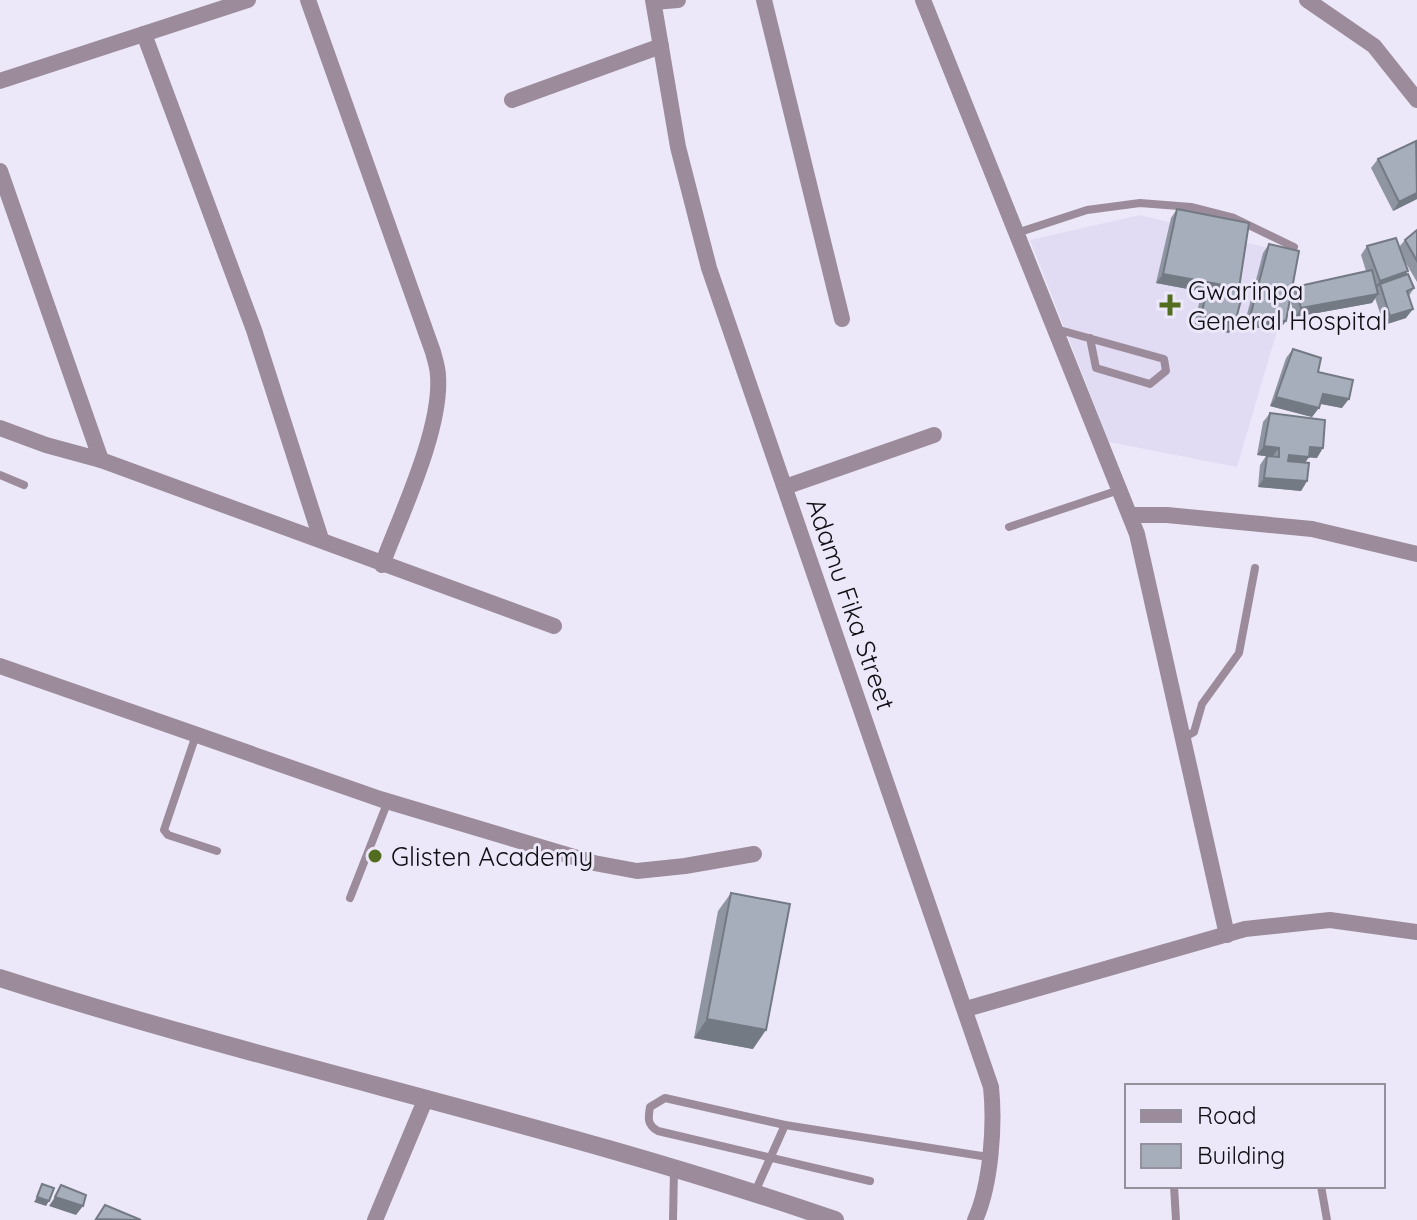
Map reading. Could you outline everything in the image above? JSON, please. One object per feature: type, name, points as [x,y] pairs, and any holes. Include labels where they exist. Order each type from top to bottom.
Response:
[{"type":"street","points":[[0,81],[248,0]]},
{"type":"street","points":[[308,0],[433,352],[438,375],[432,432],[382,565]]},
{"type":"street","points":[[653,1],[678,0]]},
{"type":"street","points":[[764,0],[842,319]]},
{"type":"street","points":[[923,0],[1137,534],[1227,935]]},
{"type":"street","points":[[1307,0],[1374,46],[1417,100]]},
{"type":"street","name":"Adamu Fika Street","points":[[653,1],[678,147],[709,268],[991,1087],[993,1110],[988,1157],[982,1204],[975,1220]]},
{"type":"street","points":[[144,34],[254,330],[321,539]]},
{"type":"street","points":[[512,100],[661,46]]},
{"type":"street","points":[[0,171],[101,460]]},
{"type":"street","points":[[0,428],[101,460],[554,626]]},
{"type":"street","points":[[785,487],[934,435]]},
{"type":"street","points":[[1130,515],[1167,515],[1312,529],[1417,554]]},
{"type":"street","points":[[0,666],[388,801],[594,863],[637,871],[754,854]]},
{"type":"street","points":[[966,1009],[1245,929],[1330,920],[1417,932]]},
{"type":"street","points":[[0,978],[185,1033],[755,1192],[808,1215],[835,1220]]},
{"type":"street","points":[[375,1220],[426,1098]]},
{"type":"lane","points":[[1017,233],[1087,210],[1140,203],[1191,207],[1234,218],[1294,247]]},
{"type":"lane","points":[[1055,329],[1090,338],[1164,359],[1166,371],[1150,384],[1102,372],[1093,364],[1090,338]]},
{"type":"lane","points":[[0,475],[24,485]]},
{"type":"lane","points":[[1009,527],[1120,490]]},
{"type":"lane","points":[[1183,738],[1194,732],[1202,704],[1239,653],[1255,568]]},
{"type":"lane","points":[[196,735],[164,830],[168,835],[217,851]]},
{"type":"lane","points":[[350,898],[388,801]]},
{"type":"lane","points":[[870,1181],[658,1131],[651,1127],[648,1119],[650,1107],[665,1098],[785,1125],[988,1157]]},
{"type":"lane","points":[[755,1192],[785,1125]]},
{"type":"lane","points":[[673,1220],[674,1169]]},
{"type":"lane","points":[[1174,1188],[1176,1220]]},
{"type":"lane","points":[[1321,1188],[1327,1220]]},
{"type":"shaded area","name":"Gwarinpa General Hospital","points":[[1140,215],[1299,256],[1237,467],[1109,442],[1030,240]]},
{"type":"building","points":[[1416,141],[1417,193],[1399,202],[1378,159]]},
{"type":"building","points":[[1177,209],[1249,223],[1239,288],[1163,274]]},
{"type":"building","points":[[1417,230],[1417,261],[1405,240]]},
{"type":"building","points":[[1396,238],[1408,271],[1380,281],[1367,246]]},
{"type":"building","points":[[1269,244],[1299,251],[1286,321],[1250,317]]},
{"type":"building","points":[[1372,270],[1378,294],[1301,308],[1295,287]]},
{"type":"building","points":[[1408,274],[1414,288],[1407,291],[1413,309],[1390,316],[1380,284]]},
{"type":"building","points":[[1208,286],[1243,292],[1235,323],[1201,316]]},
{"type":"building","points":[[1293,349],[1321,358],[1318,372],[1353,380],[1349,399],[1323,394],[1319,408],[1276,397]]},
{"type":"building","points":[[1270,413],[1325,420],[1323,448],[1310,447],[1309,457],[1289,455],[1288,461],[1309,463],[1307,481],[1264,478],[1267,456],[1279,457],[1279,448],[1264,446]]},
{"type":"building","points":[[731,893],[790,904],[766,1030],[707,1019]]},
{"type":"building","points":[[42,1184],[54,1188],[49,1201],[37,1197]]},
{"type":"building","points":[[61,1185],[86,1195],[83,1206],[55,1197]]},
{"type":"building","points":[[105,1205],[141,1220],[96,1219]]},
{"type":"place","name":"Gwarinpa General Hospital","points":[[1170,305]]},
{"type":"place","name":"Glisten Academy","points":[[375,856]]}]
